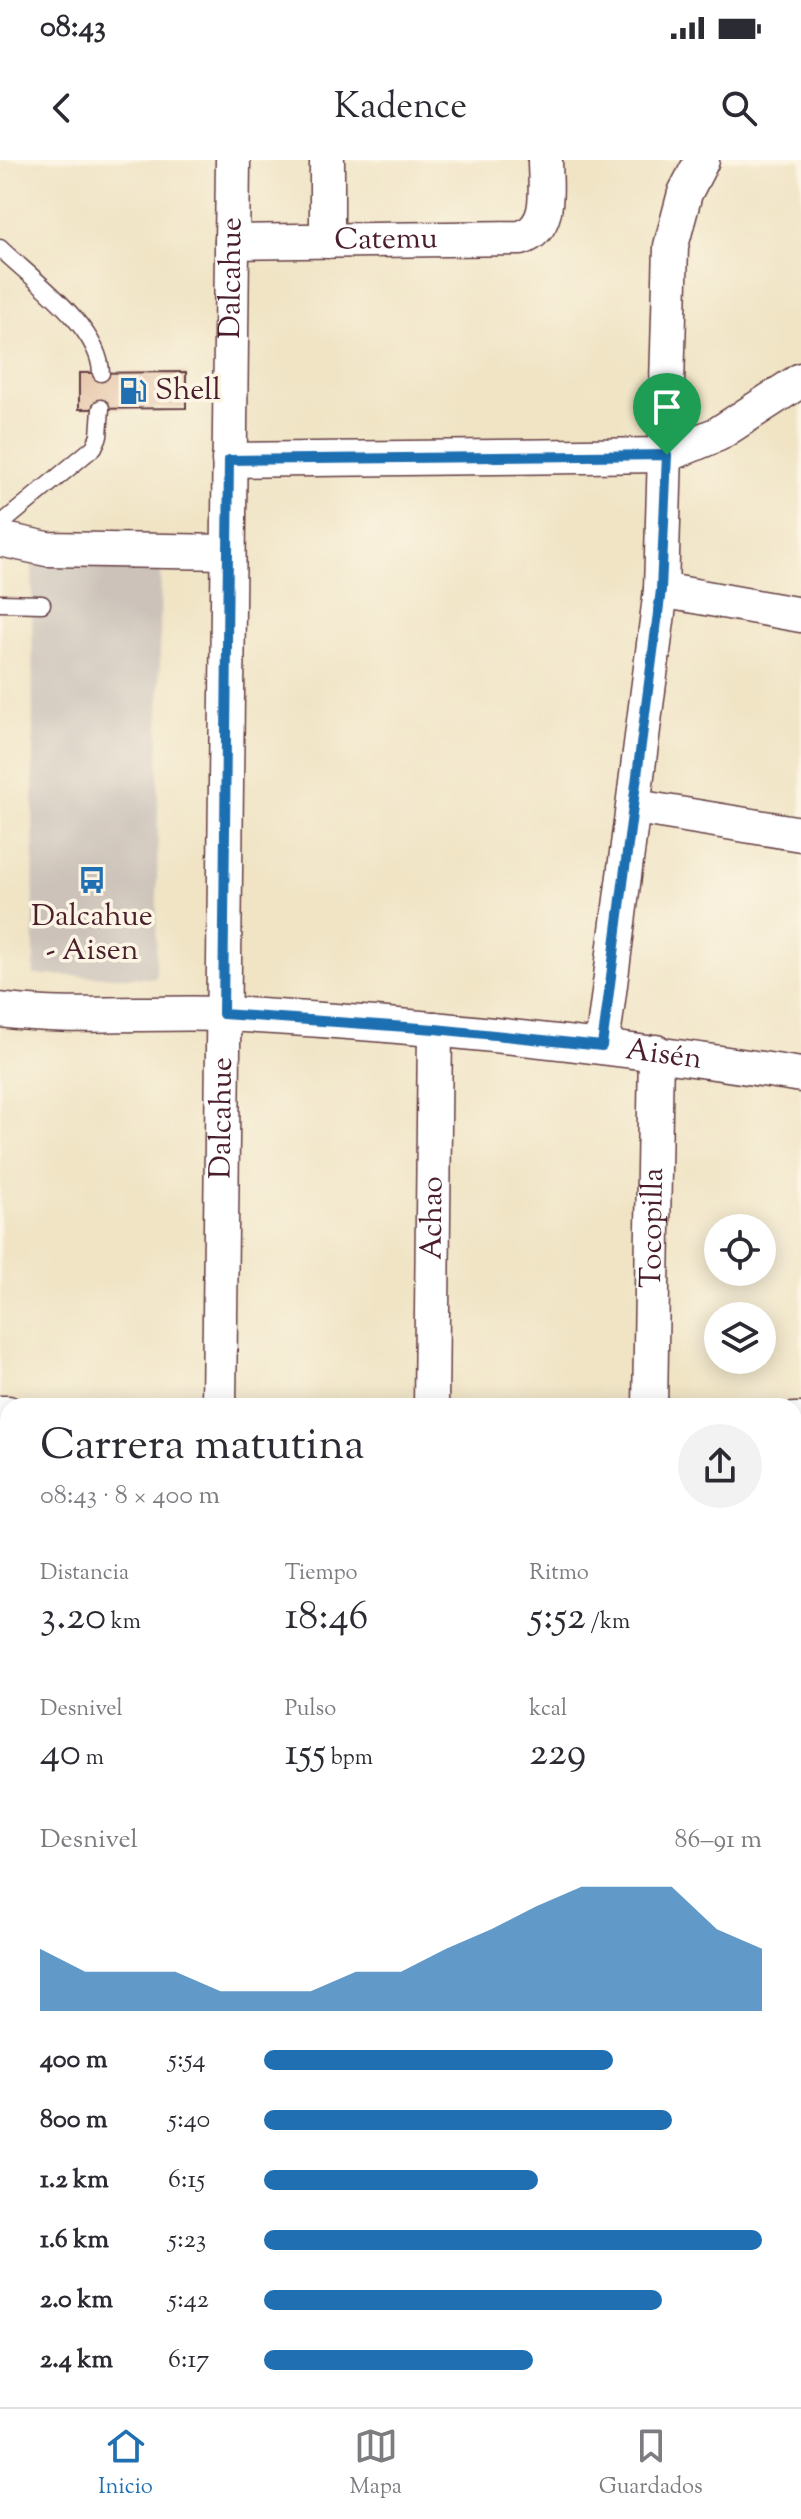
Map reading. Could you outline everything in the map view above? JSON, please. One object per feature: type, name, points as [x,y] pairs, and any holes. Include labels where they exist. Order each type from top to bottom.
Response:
[{"type":"street","name":"Dalcahue","points":[[219,1398],[233,160]]},
{"type":"street","points":[[327,160],[327,241]]},
{"type":"street","name":"Catemu","points":[[232,242],[512,239],[536,230],[544,209],[545,160]]},
{"type":"street","points":[[602,1046],[636,807],[661,590],[671,246],[685,193],[702,160]]},
{"type":"street","points":[[229,460],[667,455],[718,434],[801,380]]},
{"type":"street","points":[[0,539],[47,549],[228,552]]},
{"type":"street","points":[[661,590],[801,615]]},
{"type":"street","points":[[636,807],[801,834]]},
{"type":"street","name":"Aisén","points":[[0,1010],[223,1014],[435,1029],[656,1052],[801,1075]]},
{"type":"street","name":"Achao","points":[[431,1398],[435,1029]]},
{"type":"street","name":"Tocopilla","points":[[650,1398],[656,1052]]},
{"type":"lane","points":[[0,248],[89,335],[101,357],[101,373]]},
{"type":"lane","points":[[0,525],[94,447],[99,436],[101,408]]},
{"type":"lane","points":[[0,603],[42,604]]},
{"type":"shaded area","points":[[32,562],[161,562],[156,978],[34,975]]},
{"type":"building","name":"Shell","points":[[186,372],[186,408],[79,409],[79,373]]},
{"type":"place","name":"Shell","points":[[133,391]]},
{"type":"place","name":"Dalcahue - Aisen","points":[[92,880]]},
{"type":"route","points":[[667,455],[661,590],[636,807],[602,1046],[435,1029],[223,1014],[229,460],[667,455]]}]
